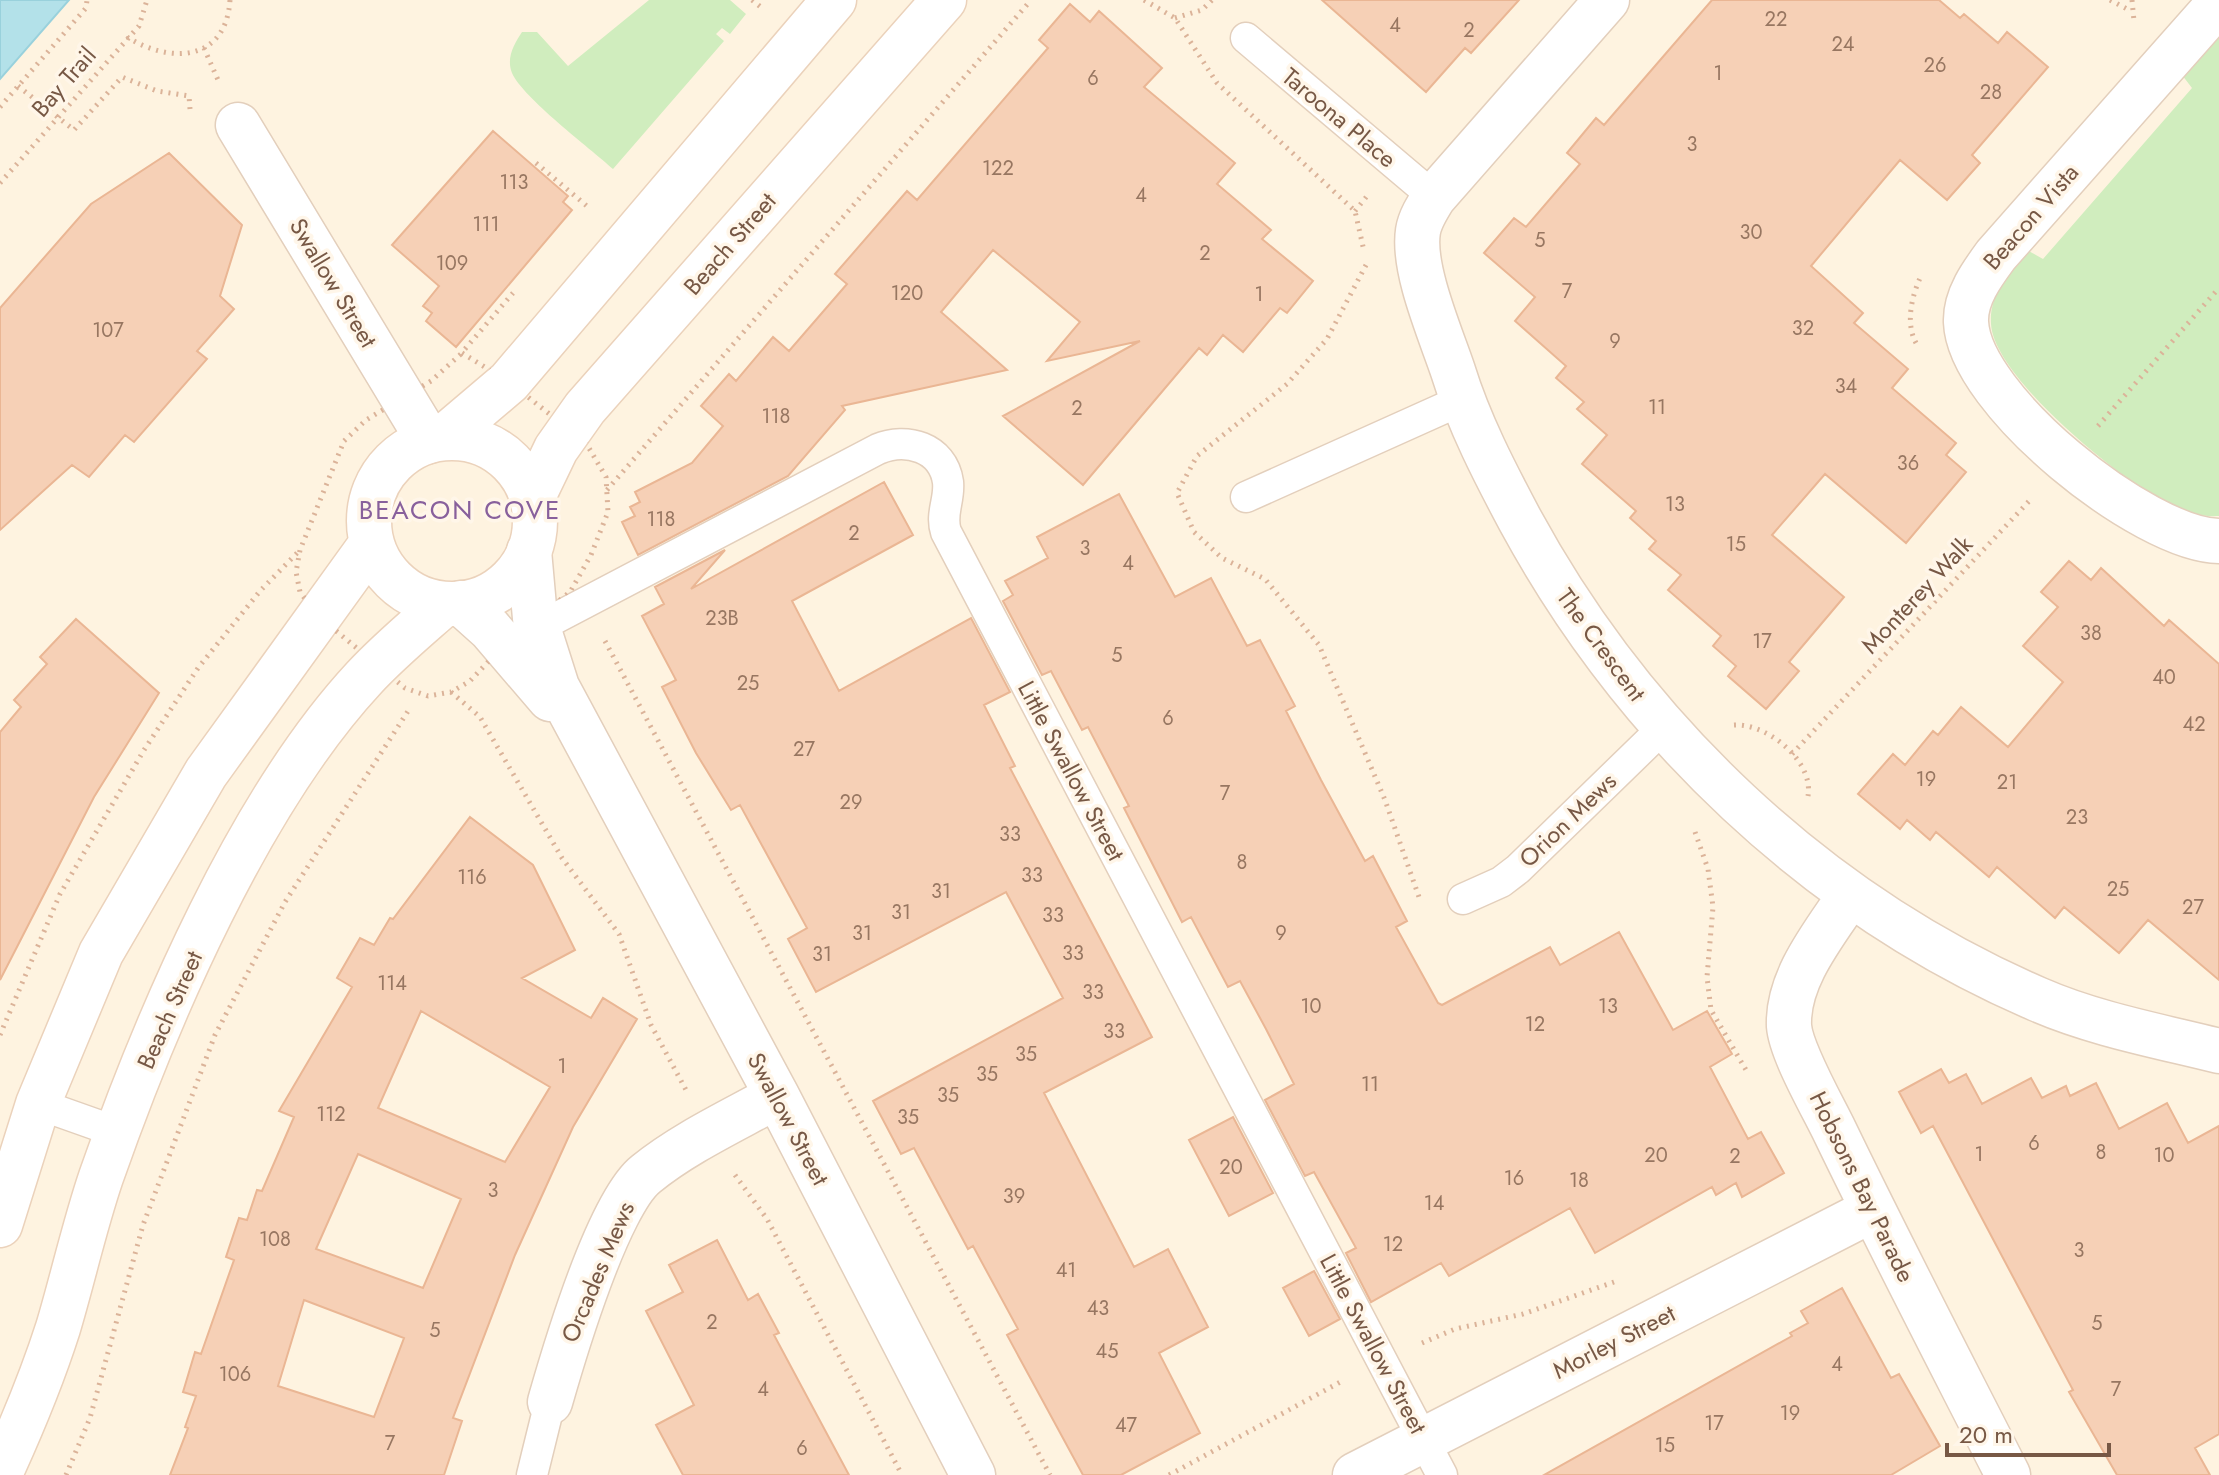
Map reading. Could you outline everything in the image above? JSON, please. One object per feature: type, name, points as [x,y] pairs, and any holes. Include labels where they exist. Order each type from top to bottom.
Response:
[{"type":"street","points":[[436,440],[482,443],[499,452],[514,465],[532,499],[535,531],[529,551],[518,571],[502,587],[482,598],[452,603],[406,590],[391,577],[372,543],[372,500],[380,480],[409,450],[436,440],[509,382],[834,0]]},
{"type":"street","name":"Beach Street","points":[[532,499],[569,427],[944,0]]},
{"type":"street","name":"The Crescent","points":[[1607,0],[1434,197],[1418,232],[1419,260],[1462,400],[1549,572],[1621,678],[1664,727],[1754,816],[1850,895],[1948,954],[2042,1001],[2219,1051]]},
{"type":"street","name":"Beacon Vista","points":[[2218,2],[1996,255],[1969,304],[1970,339],[1987,375],[2013,409],[2067,461],[2117,499],[2170,530],[2191,539],[2219,541]]},
{"type":"street","name":"Swallow Street","points":[[238,125],[402,396],[436,440]]},
{"type":"street","points":[[0,1225],[38,1104],[101,953],[152,862],[223,747],[372,543]]},
{"type":"street","name":"Swallow Street","points":[[529,551],[525,630],[777,1096],[973,1475]]},
{"type":"street","name":"Beach Street","points":[[0,1474],[41,1377],[117,1132],[171,1004],[246,847],[326,724],[377,665],[452,603]]},
{"type":"street","name":"Swallow Street","points":[[452,603],[525,630]]},
{"type":"street","name":"Hobsons Bay Parade","points":[[1850,895],[1808,959],[1795,993],[1789,1027],[1804,1068],[1872,1210],[2008,1475]]},
{"type":"street","name":"Orcades Mews","points":[[550,1402],[583,1295],[632,1190],[643,1175],[777,1096]]},
{"type":"street","name":"Morley Street","points":[[1355,1475],[1432,1457],[1872,1210]]},
{"type":"lane","name":"Taroona Place","points":[[1246,38],[1434,197]]},
{"type":"lane","points":[[1246,497],[1462,400]]},
{"type":"lane","name":"Little Swallow Street","points":[[525,630],[580,593],[887,445],[912,443],[930,453],[945,472],[948,483],[943,519],[946,532],[1432,1457]]},
{"type":"lane","name":"Orion Mews","points":[[1463,899],[1501,882],[1518,869],[1664,727]]},
{"type":"lane","points":[[38,1104],[117,1132]]},
{"type":"lane","name":"Orcades Mews","points":[[532,1475],[550,1402]]},
{"type":"path","points":[[0,107],[86,8],[87,0]]},
{"type":"path","name":"Bay Trail","points":[[0,183],[139,26],[147,0]]},
{"type":"path","points":[[127,37],[166,54],[194,52],[215,40],[223,30],[230,0]]},
{"type":"path","points":[[752,0],[762,8]]},
{"type":"path","points":[[606,490],[1031,0]]},
{"type":"path","points":[[1144,0],[1175,18],[1217,83],[1355,211],[1365,270],[1327,339],[1287,384],[1197,456],[1177,493],[1194,532],[1222,558],[1265,579],[1319,645],[1385,800],[1422,903]]},
{"type":"path","points":[[1175,18],[1191,15],[1212,0]]},
{"type":"path","points":[[2110,0],[2132,12]]},
{"type":"path","points":[[18,86],[74,130],[122,77],[157,91],[189,96],[194,135],[238,125]]},
{"type":"path","points":[[536,163],[588,207]]},
{"type":"path","points":[[1919,348],[1912,336],[1911,298],[1922,273]]},
{"type":"path","name":"Monterey Walk","points":[[1792,754],[2067,461],[2219,288]]},
{"type":"path","points":[[580,593],[558,602],[470,681],[451,692],[428,696],[405,688],[318,616],[300,592],[296,572],[300,550],[344,441],[402,396],[431,381],[462,353],[509,382],[586,443],[606,477],[608,512],[580,593],[1050,1475]]},
{"type":"path","points":[[0,1035],[60,894],[144,750],[198,668],[260,591],[300,550]]},
{"type":"path","points":[[451,692],[480,717],[562,858],[619,934],[651,1025],[710,1134],[767,1219],[902,1475]]},
{"type":"path","points":[[66,1475],[90,1418],[143,1225],[215,1035],[285,902],[418,693]]},
{"type":"path","points":[[1694,829],[1708,869],[1713,907],[1707,977],[1711,1010],[1749,1075]]},
{"type":"path","points":[[1169,1475],[1381,1360],[1455,1329],[1523,1314],[1624,1279]]},
{"type":"green space","points":[[649,0],[730,0],[746,14],[730,34],[722,28],[716,34],[724,41],[613,169],[529,96],[512,73],[510,57],[522,32],[537,32],[568,66]]},
{"type":"green space","points":[[2219,29],[2219,516],[2211,516],[2189,513],[2168,505],[2116,470],[2060,423],[2012,370],[1997,346],[1991,313],[1997,293],[2027,250],[2043,259],[2192,88],[2182,75]]},
{"type":"water","points":[[0,0],[69,0],[0,79]]},
{"type":"building","points":[[1322,0],[1519,0],[1471,53],[1465,48],[1426,92]]},
{"type":"building","points":[[1712,0],[1939,0],[1960,18],[1964,14],[1998,43],[2007,32],[2048,67],[1972,155],[1980,163],[1947,200],[1900,160],[1811,266],[1863,313],[1854,323],[1908,369],[1892,388],[1956,443],[1946,455],[1966,472],[1906,543],[1825,474],[1772,535],[1844,597],[1789,662],[1799,671],[1766,709],[1728,676],[1736,666],[1713,646],[1721,636],[1668,590],[1681,575],[1649,549],[1656,541],[1630,518],[1636,511],[1582,464],[1607,435],[1577,409],[1584,402],[1556,378],[1566,366],[1515,321],[1535,297],[1484,253],[1514,218],[1526,227],[1580,164],[1567,153],[1596,118],[1604,125]]},
{"type":"building","points":[[1070,4],[1090,22],[1099,11],[1162,68],[1144,87],[1235,163],[1217,184],[1271,230],[1262,239],[1313,281],[1287,313],[1280,308],[1243,352],[1223,335],[1207,355],[1199,348],[1083,485],[1003,416],[1140,341],[1047,361],[1080,322],[993,250],[941,312],[1007,370],[842,406],[845,410],[788,476],[638,555],[622,522],[635,516],[630,507],[640,502],[635,492],[692,463],[723,426],[701,406],[729,374],[736,381],[773,337],[789,351],[847,284],[835,274],[907,191],[917,200],[1048,48],[1039,40]]},
{"type":"building","points":[[493,131],[568,196],[563,202],[572,210],[456,347],[426,321],[432,313],[423,306],[439,286],[392,245]]},
{"type":"building","points":[[169,153],[242,225],[220,296],[234,309],[197,351],[207,359],[134,442],[125,435],[89,477],[72,465],[0,530],[0,308],[91,204]]},
{"type":"building","points":[[884,482],[913,535],[792,601],[839,691],[971,618],[1010,692],[984,705],[1015,766],[1010,768],[1152,1037],[1044,1093],[1134,1267],[1168,1249],[1208,1327],[1159,1353],[1200,1433],[1121,1475],[1083,1475],[1007,1335],[1018,1329],[973,1246],[968,1249],[914,1148],[901,1154],[873,1101],[1063,998],[1006,892],[816,992],[788,939],[807,928],[740,805],[731,810],[696,753],[662,687],[676,680],[642,616],[664,604],[655,587],[725,550],[691,589]]},
{"type":"building","points":[[1119,494],[1175,597],[1211,578],[1247,646],[1260,640],[1295,706],[1286,711],[1321,780],[1365,861],[1373,856],[1407,921],[1396,927],[1438,1003],[1442,1005],[1550,947],[1560,965],[1619,932],[1673,1030],[1707,1011],[1732,1054],[1710,1067],[1748,1139],[1761,1132],[1784,1173],[1742,1197],[1736,1183],[1716,1195],[1712,1187],[1595,1253],[1570,1208],[1449,1276],[1441,1263],[1371,1302],[1346,1253],[1356,1248],[1314,1172],[1305,1176],[1265,1100],[1294,1084],[1266,1029],[1240,981],[1228,987],[1191,917],[1182,922],[1124,808],[1129,806],[1088,727],[1082,730],[1051,671],[1042,675],[1003,601],[1013,595],[1005,581],[1048,558],[1037,537]]},
{"type":"building","points":[[2069,561],[2091,580],[2101,568],[2164,626],[2169,620],[2219,664],[2219,980],[2148,920],[2119,953],[2064,907],[2055,918],[1997,867],[1989,877],[1936,832],[1930,840],[1907,820],[1900,829],[1858,794],[1893,754],[1905,765],[1933,731],[1938,735],[1961,707],[2008,747],[2063,682],[2023,646],[2058,607],[2041,592]]},
{"type":"building","points":[[76,619],[159,693],[94,797],[0,980],[0,732],[21,707],[14,700],[47,664],[40,657]]},
{"type":"building","points":[[470,817],[533,865],[575,950],[522,978],[591,1018],[603,998],[637,1019],[573,1127],[515,1255],[453,1418],[462,1421],[444,1475],[170,1475],[188,1428],[185,1427],[196,1396],[183,1392],[195,1352],[201,1354],[234,1260],[226,1257],[239,1218],[247,1220],[257,1190],[262,1191],[294,1117],[279,1111],[352,987],[337,978],[360,938],[374,945],[390,918],[393,919]],"holes":[[[421,1011],[550,1087],[505,1162],[378,1108]],[[358,1154],[461,1199],[423,1288],[316,1249]],[[304,1300],[404,1338],[374,1417],[278,1386]]]},
{"type":"building","points":[[1941,1069],[1949,1083],[1966,1074],[1982,1104],[2031,1078],[2042,1098],[2066,1086],[2070,1096],[2096,1083],[2119,1129],[2167,1103],[2188,1143],[2219,1126],[2219,1434],[2195,1448],[2210,1475],[2117,1475],[2069,1392],[2073,1390],[1933,1126],[1921,1133],[1899,1092]]},
{"type":"building","points":[[1233,1117],[1273,1193],[1229,1216],[1189,1140]]},
{"type":"building","points":[[717,1240],[748,1300],[758,1294],[779,1333],[774,1335],[849,1475],[683,1475],[656,1425],[694,1405],[646,1311],[683,1292],[669,1265]]},
{"type":"building","points":[[1314,1271],[1340,1319],[1309,1336],[1283,1288]]},
{"type":"building","points":[[1842,1288],[1891,1378],[1899,1374],[1940,1446],[1891,1475],[1544,1475],[1792,1336],[1790,1333],[1808,1323],[1801,1311]]},
{"type":"district","name":"BEACON COVE","points":[[460,510]]}]
